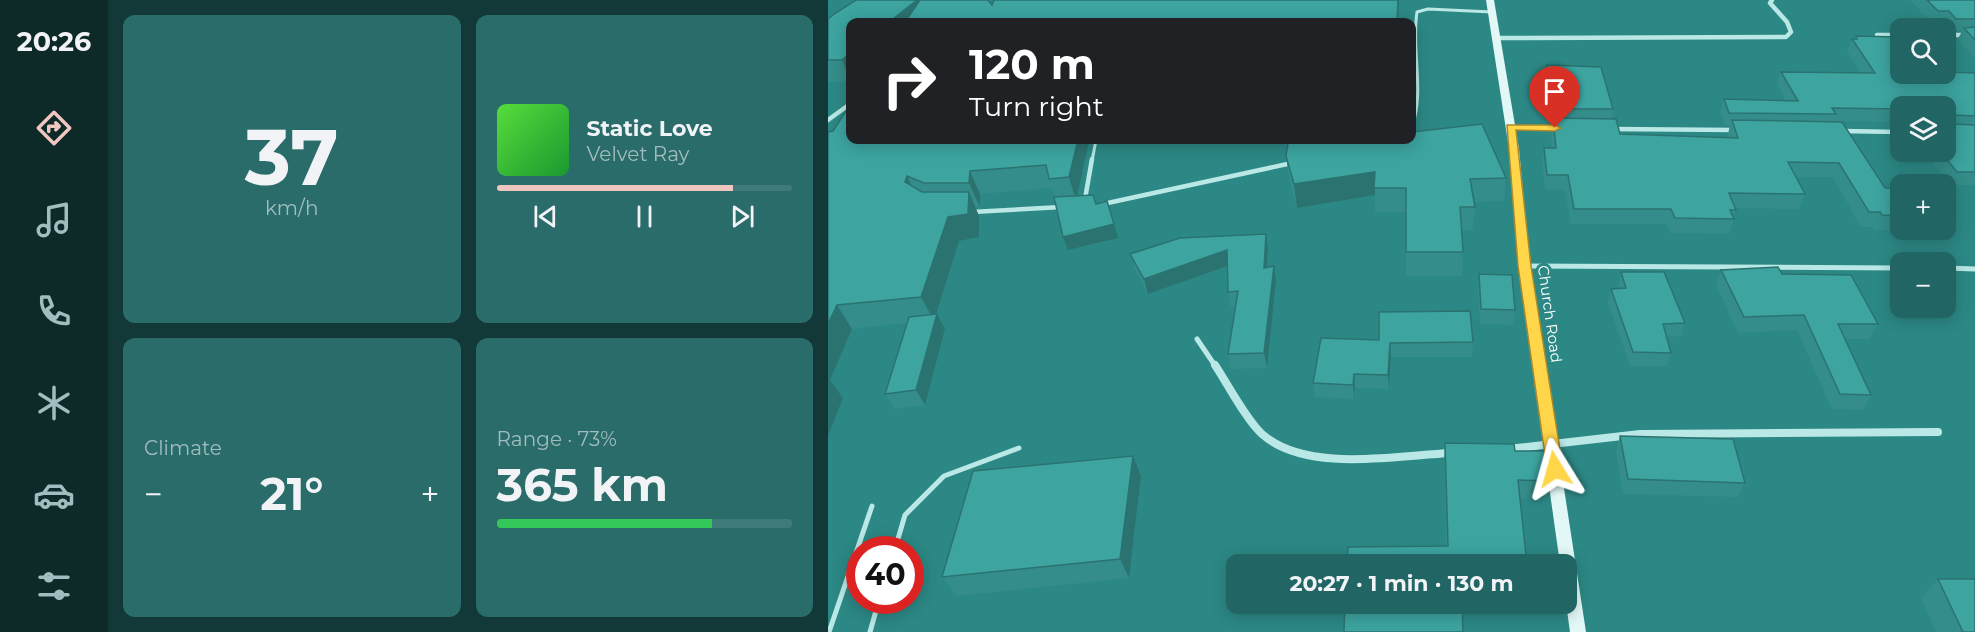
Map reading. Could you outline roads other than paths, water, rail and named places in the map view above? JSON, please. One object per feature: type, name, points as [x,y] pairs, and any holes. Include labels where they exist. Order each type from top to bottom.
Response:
[{"type":"street","points":[[1496,38],[1786,37],[1791,32],[1787,22],[1770,3],[1772,0]]},
{"type":"street","name":"Church Road","points":[[1491,6],[1511,127],[1524,266],[1578,632]]},
{"type":"street","points":[[1877,36],[1890,35]]},
{"type":"street","points":[[1956,35],[1975,35]]},
{"type":"street","points":[[828,120],[846,107]]},
{"type":"street","points":[[1511,127],[1570,128]]},
{"type":"street","points":[[1606,129],[1748,130]]},
{"type":"street","points":[[1830,131],[1890,132]]},
{"type":"street","points":[[1524,266],[1890,268]]},
{"type":"street","points":[[1956,268],[1975,269]]},
{"type":"street","points":[[1197,339],[1260,433],[1285,450],[1320,459],[1461,452]]},
{"type":"street","points":[[1495,450],[1551,446],[1640,434],[1938,432]]},
{"type":"lane","points":[[1415,18],[1417,12],[1428,9],[1491,6]]},
{"type":"lane","points":[[1085,205],[1094,144]]},
{"type":"lane","points":[[1094,204],[1114,203],[1297,162]]},
{"type":"lane","points":[[961,213],[1070,206]]},
{"type":"lane","points":[[899,536],[905,515],[945,476],[1018,448]]},
{"type":"lane","points":[[829,632],[872,506]]},
{"type":"lane","points":[[870,632],[875,614]]}]
